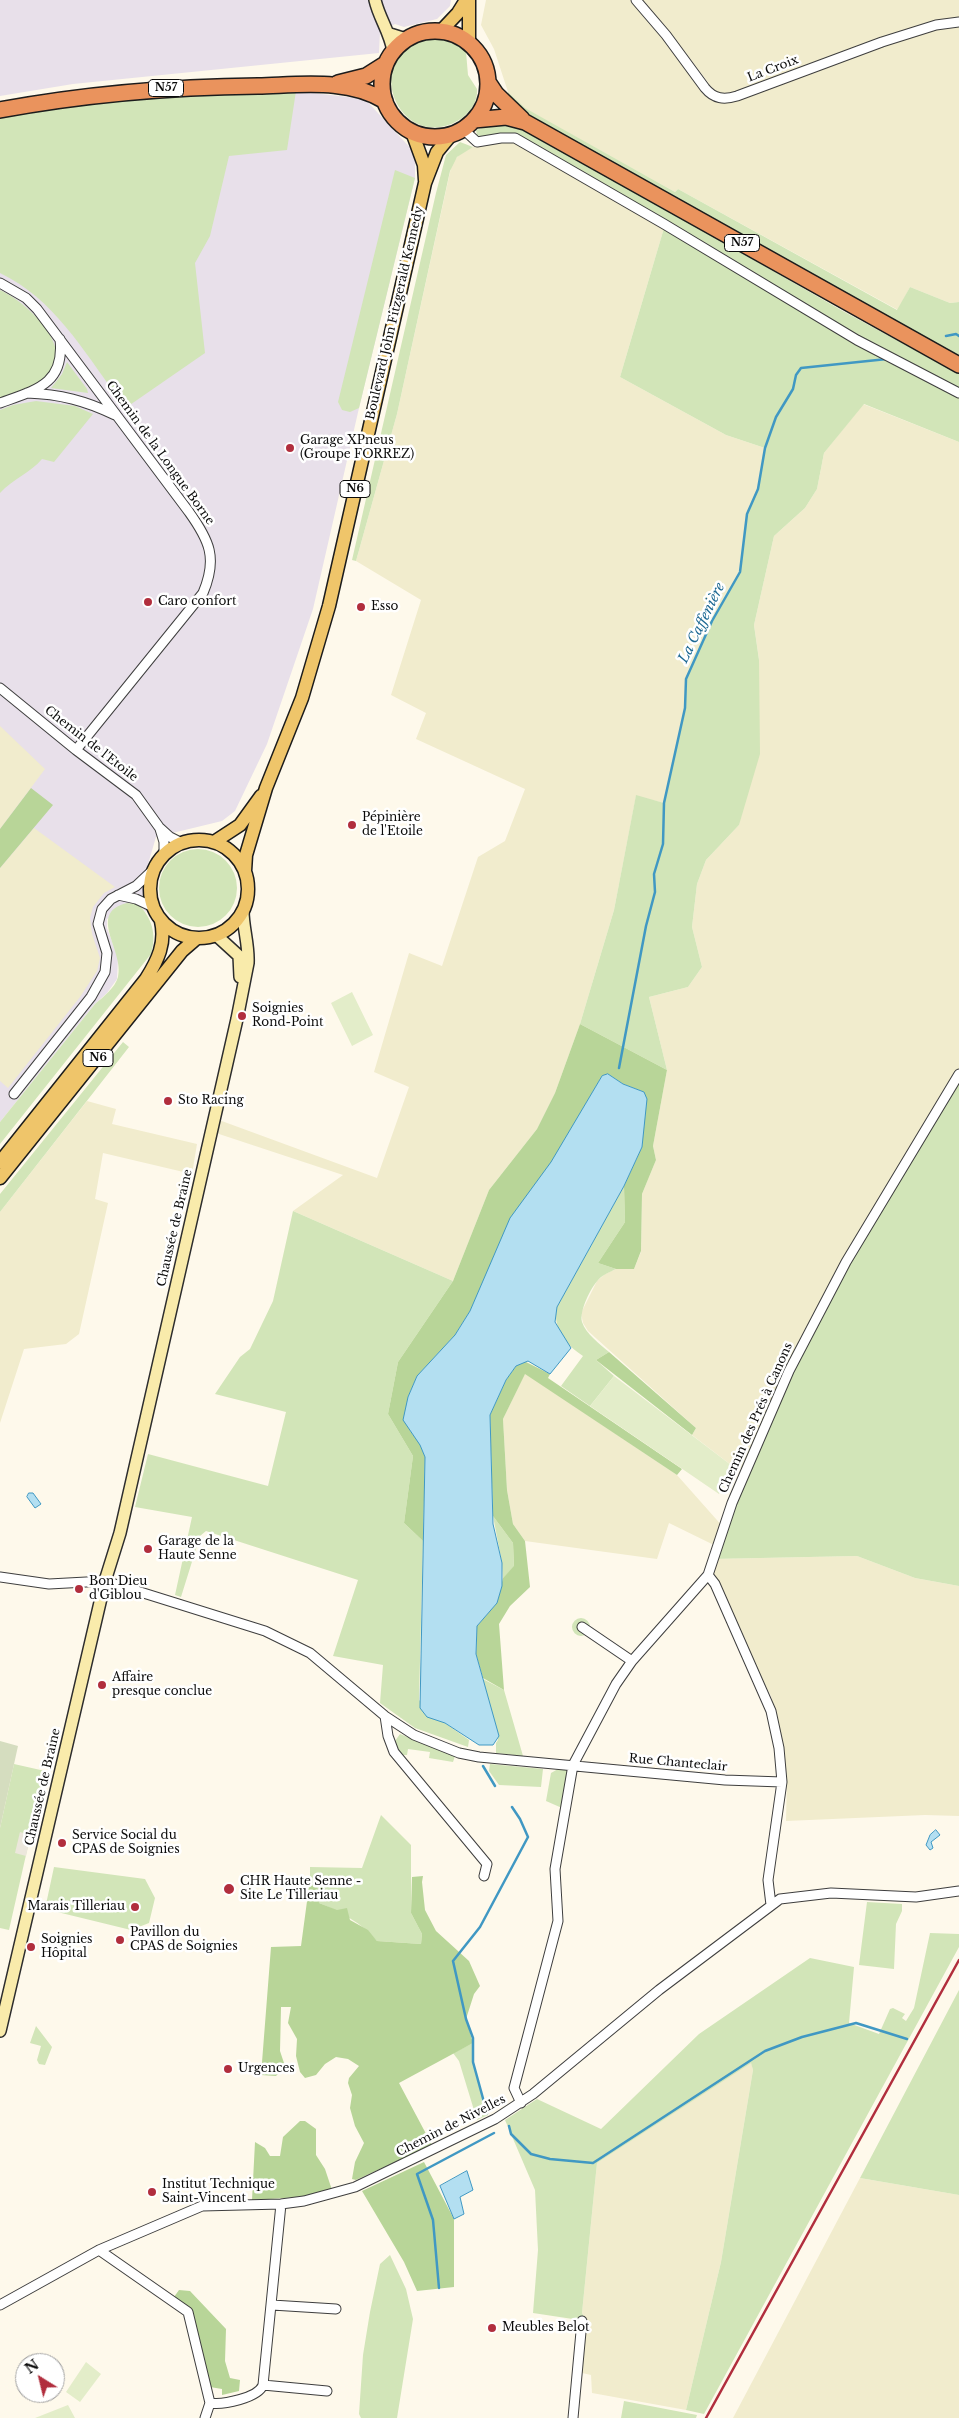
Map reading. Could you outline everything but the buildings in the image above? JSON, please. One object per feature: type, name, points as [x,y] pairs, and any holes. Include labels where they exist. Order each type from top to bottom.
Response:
[{"type":"highway","points":[[441,31],[469,42],[483,60],[488,82],[486,100],[463,128],[428,136],[412,132],[395,118],[385,101],[382,78],[389,58],[406,39],[422,32],[441,31]]},
{"type":"highway","name":"N57","points":[[0,110],[55,100],[177,87],[334,84],[366,76],[389,58]]},
{"type":"highway","name":"N57","points":[[488,82],[496,94],[525,122]]},
{"type":"highway","name":"N57","points":[[334,84],[366,91],[385,101]]},
{"type":"highway","name":"N57","points":[[463,128],[506,117],[525,122],[959,365]]},
{"type":"main road","points":[[441,31],[468,0]]},
{"type":"main road","points":[[468,0],[469,42]]},
{"type":"main road","name":"Boulevard John Fitzgerald Kennedy","points":[[245,871],[246,855],[266,788],[302,698],[329,606],[425,183],[438,152],[463,128]]},
{"type":"main road","name":"Boulevard John Fitzgerald Kennedy","points":[[412,132],[424,165],[425,183]]},
{"type":"main road","name":"Boulevard John Fitzgerald Kennedy","points":[[214,842],[240,825],[266,788]]},
{"type":"main road","name":"N6","points":[[0,1162],[146,979],[159,956],[164,937],[161,921],[153,907],[150,888],[154,869],[164,854],[182,843],[198,840],[214,842]]},
{"type":"main road","points":[[214,842],[229,850],[245,871]]},
{"type":"main road","name":"N6","points":[[243,911],[248,893],[245,871]]},
{"type":"main road","points":[[216,936],[232,926],[243,911]]},
{"type":"main road","name":"N6","points":[[161,921],[181,935],[197,938],[216,936]]},
{"type":"main road","name":"N6","points":[[0,1178],[182,951],[197,938]]},
{"type":"street","points":[[375,0],[378,12],[390,34],[389,58]]},
{"type":"street","name":"La Croix","points":[[636,0],[671,40],[705,88],[720,98],[737,96],[891,39],[936,25],[959,22]]},
{"type":"street","points":[[390,34],[406,39]]},
{"type":"street","points":[[463,128],[478,142],[500,138],[515,138],[664,224],[857,340],[959,392]]},
{"type":"street","name":"Chemin de la Longue Borne","points":[[0,282],[26,298],[60,338],[204,533],[209,546],[211,568],[203,593],[76,750]]},
{"type":"street","points":[[0,403],[47,383],[55,374],[60,363],[60,338]]},
{"type":"street","points":[[27,393],[55,394],[80,400],[118,417]]},
{"type":"street","name":"Chemin de l'Etoile","points":[[0,688],[76,750],[136,795],[159,827],[170,838],[182,843]]},
{"type":"street","name":"Chemin de l'Etoile","points":[[159,827],[164,842],[164,854]]},
{"type":"street","points":[[14,1094],[99,984],[107,963],[107,953],[98,924],[99,915],[105,904],[136,886],[154,869]]},
{"type":"street","points":[[118,895],[136,898],[153,907]]},
{"type":"street","name":"Chaussée de Braine","points":[[0,2031],[104,1581],[120,1534],[248,963],[243,911]]},
{"type":"street","name":"Chaussée de Braine","points":[[113,1550],[114,1530],[240,980],[239,956],[216,936]]},
{"type":"street","name":"Chemin des Prés à Canons","points":[[521,2103],[514,2088],[558,1922],[555,1869],[573,1765],[616,1684],[632,1661],[708,1575],[732,1503],[789,1371],[846,1262],[959,1074]]},
{"type":"street","points":[[708,1575],[715,1584],[771,1711],[779,1748],[782,1782],[768,1880],[771,1905]]},
{"type":"street","name":"Rue Chanteclair","points":[[0,1578],[49,1584],[104,1581],[164,1598],[283,1638],[323,1662],[385,1716],[414,1735],[459,1753],[478,1757],[725,1780],[782,1782]]},
{"type":"street","points":[[582,1627],[632,1661]]},
{"type":"street","points":[[385,1716],[388,1736],[394,1752],[487,1864],[484,1876]]},
{"type":"street","name":"Chemin de Nivelles","points":[[0,2305],[99,2250],[202,2206],[281,2204],[304,2201],[355,2187],[494,2119],[521,2103],[659,1990],[771,1905],[790,1896],[831,1893],[908,1897],[959,1891]]},
{"type":"street","points":[[210,2403],[221,2404],[258,2393],[263,2385],[281,2204]]},
{"type":"street","points":[[99,2250],[188,2312],[210,2403],[205,2418]]},
{"type":"street","points":[[272,2305],[336,2309]]},
{"type":"street","points":[[573,2418],[582,2322]]},
{"type":"street","points":[[263,2385],[327,2391]]},
{"type":"shaded area","points":[[0,0],[451,0],[450,6],[437,19],[404,27],[395,24],[380,32],[379,53],[73,84],[0,96]]},
{"type":"shaded area","points":[[486,0],[633,0],[711,86],[669,31],[641,0],[959,0],[959,302],[950,303],[910,287],[898,310],[678,189],[675,192],[524,108],[508,92],[494,49],[481,25]]},
{"type":"shaded area","points":[[296,91],[365,99],[415,153],[415,178],[359,408],[313,609],[267,744],[235,811],[222,821],[156,837],[146,871],[146,912],[138,904],[107,919],[107,928],[118,958],[117,979],[0,1122],[0,116]]},
{"type":"shaded area","points":[[512,139],[664,228],[620,377],[726,435],[765,448],[758,489],[747,514],[740,572],[712,621],[686,679],[685,708],[664,803],[636,796],[614,910],[580,1024],[555,1093],[537,1129],[489,1190],[453,1281],[293,1211],[343,1175],[216,1133],[219,1120],[377,1178],[409,1087],[374,1072],[409,953],[442,966],[478,857],[505,841],[525,789],[416,739],[426,713],[391,695],[421,600],[356,561],[397,414],[452,163],[461,153],[473,147]]},
{"type":"shaded area","points":[[863,404],[959,442],[959,1077],[749,1468],[735,1468],[692,1435],[696,1428],[588,1331],[583,1323],[581,1313],[597,1281],[605,1274],[616,1269],[634,1269],[641,1252],[642,1194],[656,1160],[653,1146],[667,1070],[649,997],[688,987],[702,967],[692,927],[697,884],[706,860],[739,825],[759,660],[754,625],[774,536],[805,508],[817,489],[824,453]]},
{"type":"shaded area","points":[[0,726],[45,769],[0,829]]},
{"type":"shaded area","points":[[34,828],[115,887],[104,893],[93,907],[90,918],[92,934],[100,958],[97,971],[80,997],[8,1088],[0,1081],[0,868]]},
{"type":"shaded area","points":[[87,1101],[116,1109],[112,1124],[197,1144],[192,1174],[103,1153],[95,1199],[108,1203],[79,1334],[66,1344],[24,1349],[0,1423],[0,1212]]},
{"type":"shaded area","points":[[525,1373],[677,1475],[724,1528],[718,1547],[669,1523],[657,1559],[525,1541],[513,1524],[507,1490],[503,1419]]},
{"type":"shaded area","points":[[857,1556],[915,1578],[959,1586],[959,1816],[925,1815],[786,1821],[787,1778],[783,1742],[771,1696],[708,1575],[712,1559]]},
{"type":"shaded area","points":[[20,1832],[31,1835],[26,1856],[15,1853]]},
{"type":"shaded area","points":[[751,2062],[753,2070],[721,2262],[686,2410],[592,2393],[591,2375],[581,2371],[586,2321],[582,2313],[597,2163]]},
{"type":"shaded area","points":[[860,2178],[959,2195],[959,2418],[733,2418]]},
{"type":"green space","points":[[427,39],[444,40],[463,48],[466,52],[468,75],[477,89],[475,103],[467,114],[459,120],[438,127],[419,125],[405,114],[395,99],[391,82],[395,64],[406,49]]},
{"type":"green space","points":[[296,91],[287,150],[229,156],[210,236],[195,263],[205,353],[124,409],[117,396],[79,343],[52,311],[19,284],[0,273],[0,116],[81,103],[183,94]]},
{"type":"green space","points":[[508,92],[525,108],[675,192],[678,189],[897,310],[910,287],[950,303],[959,302],[959,356],[524,113],[508,100]]},
{"type":"green space","points":[[494,124],[517,124],[841,310],[959,374],[959,389],[859,337],[515,134],[486,137],[477,135],[476,130]]},
{"type":"green space","points":[[460,142],[473,147],[457,157],[450,171],[397,414],[356,561],[352,560],[436,193],[446,155]]},
{"type":"green space","points":[[395,170],[415,178],[359,408],[350,412],[342,410],[338,402]]},
{"type":"green space","points":[[664,228],[959,394],[959,442],[864,404],[824,453],[817,489],[805,508],[774,536],[754,625],[759,660],[760,754],[739,825],[706,860],[697,884],[692,927],[702,967],[688,987],[649,997],[667,1070],[580,1024],[614,910],[636,795],[664,803],[685,708],[686,679],[712,621],[740,572],[747,514],[758,489],[765,448],[726,435],[620,377]]},
{"type":"green space","points":[[0,290],[25,306],[48,331],[55,345],[57,359],[52,372],[40,384],[0,400]]},
{"type":"green space","points":[[67,362],[88,393],[51,388],[62,374]]},
{"type":"green space","points":[[36,401],[75,406],[93,414],[54,462],[42,459],[0,493],[0,410],[13,405]]},
{"type":"green space","points":[[31,788],[53,805],[0,868],[0,829]]},
{"type":"green space","points":[[198,849],[213,852],[226,860],[234,873],[237,888],[234,903],[226,916],[213,924],[198,927],[183,924],[170,916],[162,903],[159,888],[162,873],[170,860],[183,852]]},
{"type":"green space","points":[[127,903],[138,904],[150,921],[153,933],[151,954],[0,1144],[0,1122],[95,1004],[114,985],[118,977],[119,967],[108,924],[109,915],[115,908]]},
{"type":"green space","points":[[352,992],[373,1035],[352,1046],[331,1003]]},
{"type":"green space","points":[[580,1024],[667,1070],[653,1146],[656,1160],[642,1194],[641,1251],[634,1269],[616,1269],[598,1263],[625,1222],[624,1186],[642,1147],[644,1092],[623,1084],[608,1074],[602,1076],[487,1275],[470,1311],[455,1335],[417,1376],[408,1397],[409,1429],[420,1444],[425,1457],[423,1541],[404,1523],[413,1456],[388,1414],[398,1362],[453,1281],[489,1190],[537,1129],[555,1093]]},
{"type":"green space","points":[[123,1042],[129,1047],[0,1212],[0,1194]]},
{"type":"green space","points":[[959,1077],[959,1586],[915,1578],[857,1556],[712,1559],[792,1372],[853,1258]]},
{"type":"green space","points":[[624,1186],[625,1222],[598,1263],[616,1269],[599,1279],[589,1293],[582,1312],[582,1322],[587,1331],[609,1352],[596,1360],[614,1376],[590,1406],[561,1386],[583,1356],[571,1347],[562,1335],[557,1322],[557,1307]]},
{"type":"green space","points":[[293,1211],[453,1281],[398,1362],[388,1414],[413,1456],[404,1523],[423,1541],[419,1700],[445,1723],[469,1740],[468,1747],[415,1728],[380,1703],[383,1665],[333,1656],[358,1580],[206,1531],[200,1536],[181,1597],[175,1595],[192,1517],[135,1507],[148,1454],[268,1486],[286,1412],[215,1394],[240,1357],[250,1349],[273,1301]]},
{"type":"green space","points":[[609,1352],[696,1428],[692,1435],[596,1360]]},
{"type":"green space","points":[[524,1361],[550,1374],[548,1378],[682,1469],[677,1475],[525,1374],[503,1419],[507,1490],[513,1524],[525,1541],[530,1587],[510,1606],[499,1624],[504,1690],[483,1678],[476,1654],[477,1626],[497,1603],[503,1578],[514,1566],[513,1543],[493,1516],[490,1415],[506,1380],[516,1366]]},
{"type":"green space","points":[[614,1376],[735,1468],[719,1494],[590,1406]]},
{"type":"green space","points":[[493,1516],[513,1543],[514,1567],[503,1578],[502,1563]]},
{"type":"green space","points":[[577,1618],[585,1618],[590,1623],[588,1634],[577,1636],[572,1631],[572,1623]]},
{"type":"green space","points":[[483,1679],[504,1690],[523,1756],[496,1753],[496,1743],[498,1740]]},
{"type":"green space","points":[[400,1734],[455,1756],[453,1762],[429,1758],[430,1752],[408,1749],[407,1755],[401,1755],[395,1741]]},
{"type":"green space","points":[[0,1741],[18,1746],[0,1828]]},
{"type":"green space","points":[[14,1764],[45,1771],[9,1930],[0,1928],[0,1828]]},
{"type":"green space","points":[[490,1764],[543,1769],[541,1787],[499,1785],[489,1771]]},
{"type":"green space","points":[[558,1769],[569,1769],[562,1808],[546,1801],[551,1773]]},
{"type":"green space","points":[[381,1815],[411,1845],[411,1913],[422,1934],[421,1944],[377,1941],[351,1919],[319,1903],[317,1880],[310,1879],[310,1867],[362,1868]]},
{"type":"green space","points":[[54,1867],[145,1879],[155,1898],[149,1923],[131,1930],[45,1909]]},
{"type":"green space","points":[[423,1876],[425,1910],[436,1931],[469,1961],[480,1986],[474,1994],[466,2019],[473,2043],[399,2083],[432,2145],[356,2180],[352,2179],[355,2162],[364,2143],[355,2126],[350,2108],[352,2095],[348,2083],[349,2078],[359,2066],[348,2059],[336,2057],[325,2064],[316,2075],[305,2078],[300,2072],[296,2056],[297,2039],[288,2023],[291,2007],[281,2007],[280,2051],[285,2066],[276,2076],[261,2075],[271,1947],[301,1946],[310,1879],[317,1880],[319,1903],[337,1910],[347,1908],[350,1920],[368,1930],[377,1941],[421,1944],[422,1934],[411,1913],[412,1877]]},
{"type":"green space","points":[[867,1902],[902,1904],[902,1911],[896,1924],[894,1969],[859,1965]]},
{"type":"green space","points":[[930,1933],[959,1934],[959,1947],[704,2414],[686,2410],[721,2262],[753,2070],[751,2063],[597,2163],[582,2313],[586,2321],[533,2313],[538,2250],[535,2190],[505,2120],[537,2099],[601,2129],[699,2034],[810,1958],[854,1967],[849,2023],[879,2034],[890,2009],[893,2008],[905,2014],[902,2018],[906,2021],[914,2008]]},
{"type":"green space","points":[[959,1990],[959,2195],[860,2178]]},
{"type":"green space","points":[[36,2026],[52,2047],[45,2065],[39,2064],[37,2060],[41,2046],[30,2043]]},
{"type":"green space","points":[[473,2043],[473,2062],[488,2115],[477,2120],[459,2061],[453,2053]]},
{"type":"green space","points":[[300,2121],[305,2121],[316,2129],[316,2155],[325,2169],[332,2190],[301,2197],[252,2200],[255,2142],[265,2148],[270,2156],[280,2156],[283,2137]]},
{"type":"green space","points":[[424,2162],[454,2219],[454,2287],[417,2291],[404,2262],[362,2191]]},
{"type":"green space","points":[[390,2255],[406,2289],[413,2319],[397,2418],[361,2418],[359,2414],[363,2355],[370,2312],[380,2264]]},
{"type":"green space","points":[[179,2290],[190,2291],[226,2329],[225,2361],[230,2378],[240,2380],[239,2391],[222,2395],[222,2389],[210,2387],[194,2318],[189,2308],[174,2297]]},
{"type":"green space","points":[[86,2362],[101,2374],[80,2402],[66,2392]]},
{"type":"green space","points":[[624,2401],[697,2415],[696,2418],[621,2418]]},
{"type":"green space","points":[[68,2405],[75,2418],[35,2418]]},
{"type":"water","points":[[608,1074],[623,1084],[644,1092],[647,1099],[642,1147],[624,1186],[557,1307],[555,1322],[571,1348],[550,1374],[528,1361],[516,1366],[506,1380],[490,1415],[493,1524],[502,1563],[502,1586],[497,1603],[477,1626],[476,1654],[499,1736],[493,1745],[479,1745],[445,1723],[427,1717],[420,1708],[425,1457],[420,1445],[403,1420],[408,1397],[417,1376],[455,1335],[470,1311],[510,1218],[551,1162],[602,1076]]},
{"type":"water","points":[[29,1493],[33,1493],[41,1504],[35,1508],[27,1497]]},
{"type":"water","points":[[936,1830],[940,1835],[931,1842],[933,1848],[930,1850],[926,1845],[930,1835]]},
{"type":"water","points":[[467,2171],[473,2190],[460,2197],[464,2214],[454,2219],[440,2186]]},
{"type":"waterway","name":"La Caffenière","points":[[946,336],[956,334],[959,336]]},
{"type":"waterway","name":"La Caffenière","points":[[619,1068],[646,926],[655,892],[654,874],[663,844],[664,803],[685,708],[686,679],[712,621],[740,572],[747,514],[758,489],[765,448],[776,417],[793,389],[796,375],[801,368],[887,359]]},
{"type":"waterway","points":[[483,1766],[495,1786]]},
{"type":"waterway","points":[[487,2113],[473,2062],[473,2038],[466,2019],[453,1961],[480,1927],[528,1837],[512,1807]]},
{"type":"waterway","points":[[509,2126],[511,2134],[531,2154],[550,2159],[593,2163],[765,2051],[802,2037],[856,2023],[907,2039]]},
{"type":"waterway","points":[[439,2288],[433,2220],[417,2174],[494,2133]]},
{"type":"railway","points":[[706,2418],[959,1960]]},
{"type":"place","name":"Garage XPneus (Groupe FORREZ)","points":[[290,448]]},
{"type":"place","name":"Caro confort","points":[[148,602]]},
{"type":"place","name":"Esso","points":[[361,607]]},
{"type":"place","name":"Pépinière de l'Etoile","points":[[352,825]]},
{"type":"place","name":"Soignies Rond-Point","points":[[242,1016]]},
{"type":"place","name":"Sto Racing","points":[[168,1101]]},
{"type":"place","name":"Garage de la Haute Senne","points":[[148,1549]]},
{"type":"place","name":"Bon Dieu d'Giblou","points":[[79,1589]]},
{"type":"place","name":"Affaire presque conclue","points":[[102,1685]]},
{"type":"place","name":"Service Social du CPAS de Soignies","points":[[62,1843]]},
{"type":"place","name":"CHR Haute Senne - Site Le Tilleriau","points":[[229,1889]]},
{"type":"place","name":"Marais Tilleriau","points":[[135,1907]]},
{"type":"place","name":"Pavillon du CPAS de Soignies","points":[[120,1940]]},
{"type":"place","name":"Soignies Hôpital","points":[[31,1947]]},
{"type":"place","name":"Urgences","points":[[228,2069]]},
{"type":"place","name":"Institut Technique Saint-Vincent","points":[[152,2192]]},
{"type":"place","name":"Meubles Belot","points":[[492,2328]]}]
